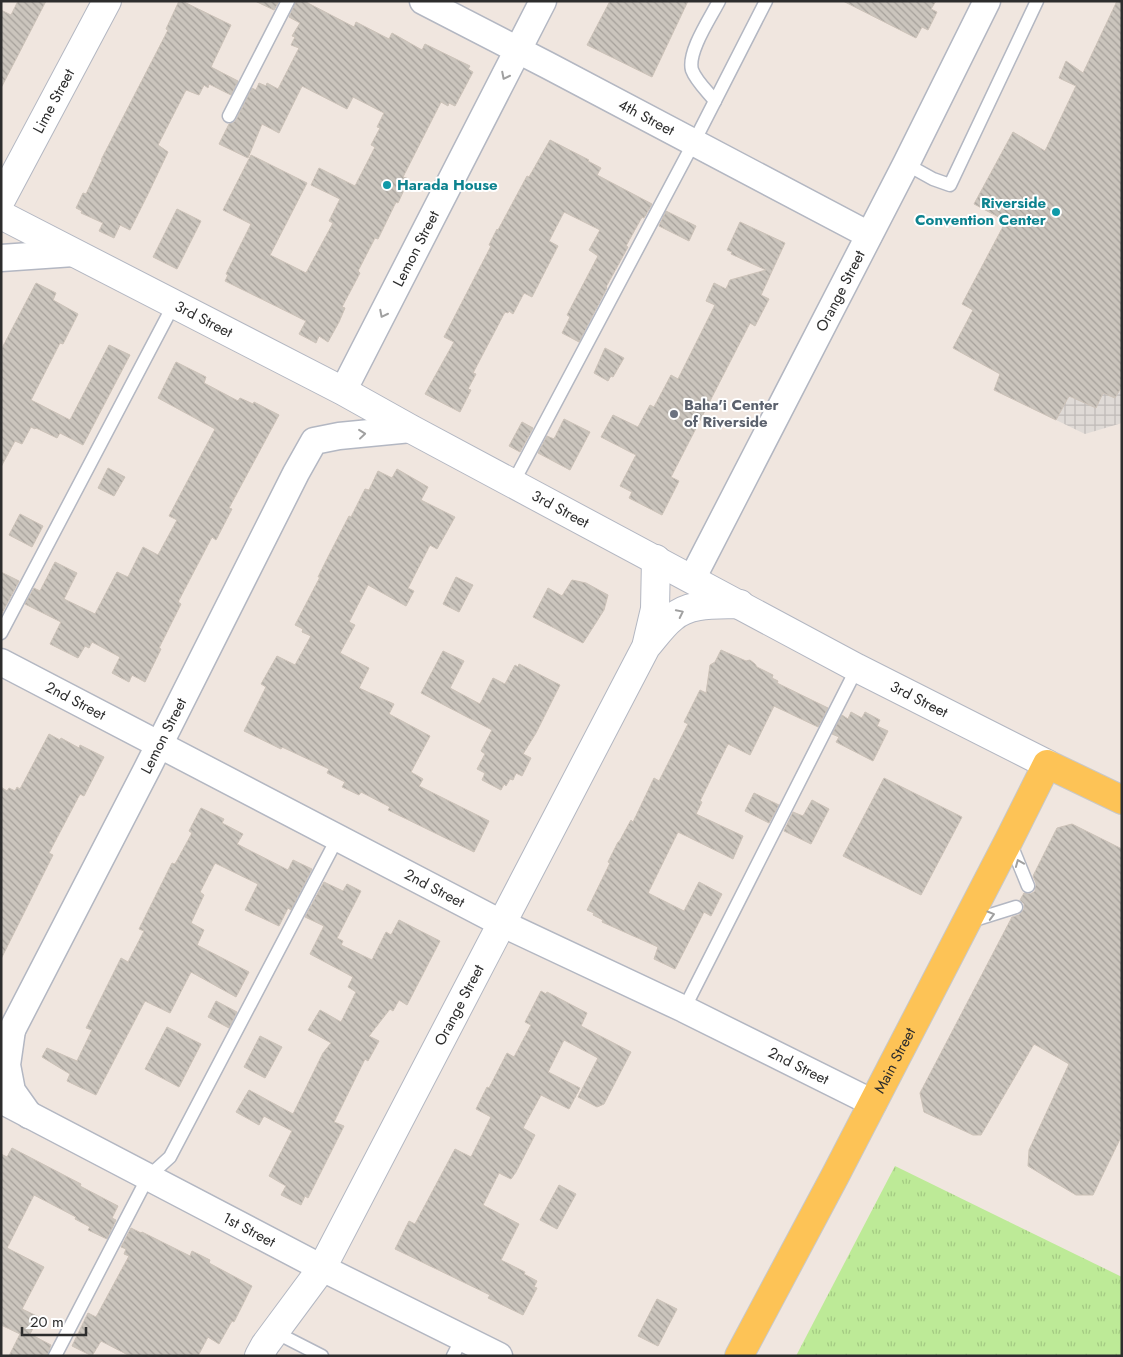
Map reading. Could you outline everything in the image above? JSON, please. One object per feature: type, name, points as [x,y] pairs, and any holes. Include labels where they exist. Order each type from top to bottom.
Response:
[{"type":"main road","name":"Lime Street","points":[[1,200],[107,1]]},
{"type":"main road","name":"3rd Street","points":[[1,215],[343,390],[411,429],[857,668],[1122,800]]},
{"type":"main road","name":"Orange Street","points":[[646,647],[655,609],[656,560]]},
{"type":"main road","name":"Orange Street","points":[[259,1356],[322,1268],[646,647],[673,617],[685,611],[695,607],[740,604]]},
{"type":"main road","name":"Main Street","points":[[739,1356],[873,1103],[1047,764]]},
{"type":"street","name":"4th Street","points":[[423,1],[869,235]]},
{"type":"street","name":"Lemon Street","points":[[343,390],[544,1]]},
{"type":"street","name":"Orange Street","points":[[692,579],[906,164],[987,1]]},
{"type":"street","points":[[1,258],[74,253]]},
{"type":"street","name":"Lemon Street","points":[[29,1115],[12,1091],[7,1064],[7,1037],[160,744],[296,473],[314,441],[339,436],[411,429]]},
{"type":"street","name":"2nd Street","points":[[1,662],[501,923],[684,1009],[873,1103]]},
{"type":"street","name":"1st Street","points":[[1,1100],[322,1268],[458,1347],[499,1356]]},
{"type":"lane","points":[[229,116],[288,1]]},
{"type":"lane","points":[[715,101],[696,76],[692,69],[692,62],[694,48],[719,1]]},
{"type":"lane","points":[[513,483],[694,142],[766,1]]},
{"type":"lane","points":[[906,164],[950,186],[1037,1]]},
{"type":"lane","points":[[1,633],[174,304]]},
{"type":"lane","points":[[684,1009],[857,668]]},
{"type":"lane","points":[[55,1356],[148,1177],[170,1157],[338,837]]},
{"type":"lane","points":[[1009,840],[1028,886]]},
{"type":"lane","points":[[966,922],[1016,907]]},
{"type":"lane","points":[[275,1332],[322,1356]]},
{"type":"green space","points":[[895,1166],[1122,1277],[1122,1356],[796,1356]]},
{"type":"shaded area","points":[[1122,386],[1122,423],[1085,434],[1056,420],[1069,396],[1096,408],[1103,393],[1115,398]]},
{"type":"building","points":[[18,1],[46,1],[1,88],[1,10],[11,15]]},
{"type":"building","points":[[179,1],[231,25],[211,67],[238,81],[231,95],[209,84],[208,88],[204,85],[199,95],[186,90],[158,145],[168,152],[148,194],[130,230],[120,225],[114,238],[99,231],[103,223],[81,213],[82,211],[76,208],[83,193],[86,194],[101,160],[168,30],[166,29]]},
{"type":"building","points":[[255,1],[279,1],[274,10]]},
{"type":"building","points":[[296,1],[304,1],[354,27],[356,22],[389,39],[392,33],[422,50],[425,44],[470,66],[468,69],[473,72],[455,106],[449,103],[448,106],[441,102],[403,177],[409,179],[398,203],[396,202],[378,239],[375,238],[358,271],[360,273],[342,307],[345,308],[339,322],[328,342],[319,336],[316,343],[299,334],[306,321],[225,281],[228,275],[226,274],[251,224],[223,210],[251,155],[307,183],[270,255],[306,273],[333,223],[329,221],[340,199],[311,185],[319,168],[355,186],[375,147],[371,145],[380,128],[377,127],[384,113],[353,97],[347,109],[302,86],[279,133],[262,124],[248,158],[219,144],[229,124],[236,120],[252,88],[256,90],[259,83],[266,86],[267,83],[278,89],[299,48],[291,45],[295,37],[292,36],[300,23],[289,17]]},
{"type":"building","points":[[610,1],[688,1],[652,77],[587,45]]},
{"type":"building","points":[[843,1],[936,1],[931,9],[937,12],[928,30],[922,27],[916,38]]},
{"type":"building","name":"Riverside Convention Center","points":[[1117,1],[1122,1],[1122,386],[1115,398],[1103,393],[1096,408],[1069,396],[1056,420],[994,390],[1000,374],[953,348],[973,310],[962,304],[1006,221],[974,204],[1013,132],[1045,151],[1076,86],[1059,78],[1066,61],[1083,73]]},
{"type":"building","points":[[550,140],[601,168],[597,175],[652,204],[644,218],[642,217],[626,246],[628,247],[579,342],[562,333],[570,317],[567,315],[598,256],[589,250],[600,230],[564,212],[549,241],[558,246],[532,297],[524,293],[513,314],[509,311],[508,313],[505,312],[473,373],[476,374],[468,389],[471,390],[460,412],[425,394],[454,342],[444,337],[491,246],[489,245],[527,176],[529,177]]},
{"type":"building","points":[[177,209],[201,221],[177,269],[153,257]]},
{"type":"building","points":[[666,211],[696,226],[689,241],[659,226]]},
{"type":"building","points":[[740,222],[785,243],[761,295],[769,299],[755,326],[750,323],[671,477],[679,481],[662,515],[629,498],[632,492],[620,486],[636,455],[601,437],[613,415],[638,427],[650,405],[654,407],[671,375],[678,379],[715,305],[706,301],[714,283],[726,289],[730,280],[766,270],[731,254],[732,252],[727,250]]},
{"type":"building","points":[[36,283],[56,293],[53,300],[78,314],[63,344],[60,343],[31,400],[70,420],[109,345],[130,355],[83,445],[60,433],[57,438],[31,427],[22,444],[15,441],[1,467],[1,350]]},
{"type":"building","points":[[605,348],[624,358],[613,377],[611,376],[608,381],[594,373]]},
{"type":"building","points":[[176,362],[206,377],[204,383],[238,401],[240,398],[253,404],[254,402],[279,415],[229,508],[232,509],[216,540],[212,537],[178,602],[181,604],[159,648],[161,649],[145,682],[132,675],[129,682],[112,673],[120,657],[92,642],[89,648],[85,646],[78,658],[50,644],[61,622],[25,604],[34,588],[40,591],[55,562],[77,573],[64,599],[95,614],[117,572],[128,577],[143,547],[158,555],[177,520],[169,516],[215,429],[158,398]]},
{"type":"building","points":[[564,419],[590,432],[570,470],[538,453],[547,436],[554,439]]},
{"type":"building","points":[[522,422],[533,428],[520,452],[509,446]]},
{"type":"building","points":[[108,468],[125,477],[114,496],[98,488]]},
{"type":"building","points":[[397,469],[428,487],[421,500],[455,517],[437,549],[430,545],[408,588],[414,591],[406,606],[368,585],[349,622],[355,625],[340,653],[369,668],[359,688],[394,704],[389,714],[430,736],[411,772],[423,779],[419,786],[489,821],[474,852],[388,810],[390,807],[361,792],[359,795],[342,787],[345,782],[327,773],[329,769],[244,731],[266,687],[261,684],[277,656],[295,665],[311,636],[302,632],[303,629],[295,625],[349,516],[351,517],[365,489],[369,490],[378,471],[392,478]]},
{"type":"building","points":[[20,514],[43,526],[32,547],[9,535]]},
{"type":"building","points":[[1,572],[19,581],[1,615]]},
{"type":"building","points":[[456,577],[473,585],[459,612],[443,604]]},
{"type":"building","points":[[572,580],[586,583],[608,595],[604,610],[583,643],[533,617],[548,588],[562,596]]},
{"type":"building","points":[[721,650],[746,661],[750,660],[757,667],[773,675],[772,678],[778,681],[777,683],[828,708],[818,727],[774,706],[750,755],[728,744],[700,801],[702,802],[696,814],[743,836],[733,859],[678,832],[648,893],[684,911],[699,882],[722,894],[711,916],[704,912],[675,969],[654,959],[658,947],[602,922],[603,920],[587,910],[618,842],[631,820],[633,822],[654,778],[659,781],[688,724],[684,722],[700,690],[706,693],[710,665],[715,662]]},
{"type":"building","points":[[443,651],[464,661],[450,688],[480,704],[493,678],[505,684],[515,665],[518,667],[519,664],[560,685],[536,733],[523,754],[531,758],[522,776],[516,773],[513,780],[510,779],[506,786],[504,784],[501,790],[482,780],[485,773],[477,769],[485,754],[481,751],[492,730],[421,693]]},
{"type":"building","points":[[851,712],[862,718],[865,712],[880,720],[877,726],[888,731],[873,761],[836,742],[839,737],[832,734],[842,715],[848,719]]},
{"type":"building","points":[[49,734],[79,748],[80,745],[104,757],[84,796],[80,794],[49,853],[53,855],[1,959],[1,787],[7,791],[9,788],[15,791],[17,787],[20,789]]},
{"type":"building","points":[[884,778],[962,817],[921,895],[843,856]]},
{"type":"building","points":[[754,793],[779,805],[769,823],[745,811]]},
{"type":"building","points":[[812,800],[829,809],[811,844],[784,831],[793,812],[803,816]]},
{"type":"building","points":[[201,808],[224,819],[222,823],[243,834],[237,844],[288,870],[293,860],[312,869],[291,910],[288,908],[279,926],[245,910],[258,884],[215,863],[200,892],[204,895],[191,923],[204,930],[197,945],[249,972],[236,997],[191,972],[170,1013],[145,1001],[96,1095],[67,1081],[70,1074],[42,1057],[47,1048],[77,1061],[92,1030],[86,1028],[121,958],[128,962],[144,931],[139,929],[172,863],[175,864],[192,833],[189,831]]},
{"type":"building","points":[[1072,824],[1122,849],[1122,1135],[1093,1195],[1076,1195],[1028,1166],[1029,1150],[1069,1064],[1034,1044],[981,1135],[973,1135],[924,1112],[920,1093],[1012,917],[1019,915],[1024,909],[1024,904],[1020,900],[1024,893],[1031,894],[1035,891],[1036,883],[1033,876],[1057,828]]},
{"type":"building","points":[[324,882],[343,891],[347,884],[361,891],[337,938],[343,941],[341,945],[372,960],[386,932],[391,935],[399,920],[440,941],[407,1005],[399,1000],[393,1011],[390,1009],[369,1036],[379,1041],[368,1061],[365,1059],[334,1122],[344,1126],[308,1198],[305,1196],[301,1205],[281,1195],[286,1186],[269,1176],[292,1131],[264,1116],[259,1125],[236,1112],[249,1090],[293,1114],[323,1053],[331,1043],[308,1030],[320,1010],[341,1022],[356,992],[348,987],[353,977],[310,954],[324,926],[305,917]]},
{"type":"building","points":[[541,991],[546,994],[547,992],[587,1013],[581,1026],[631,1052],[604,1104],[597,1107],[578,1097],[598,1058],[564,1040],[548,1072],[580,1088],[569,1109],[541,1095],[523,1128],[535,1135],[516,1172],[511,1179],[499,1173],[483,1205],[519,1224],[501,1260],[525,1272],[524,1274],[537,1281],[534,1287],[537,1288],[523,1315],[488,1298],[490,1295],[395,1249],[409,1221],[415,1224],[455,1149],[471,1157],[491,1117],[476,1109],[507,1053],[514,1057],[531,1025],[525,1022]]},
{"type":"building","points":[[216,1001],[237,1012],[229,1028],[208,1017]]},
{"type":"building","points":[[167,1027],[201,1044],[179,1087],[145,1069]]},
{"type":"building","points":[[260,1036],[282,1047],[265,1078],[244,1067]]},
{"type":"building","points":[[12,1148],[81,1184],[80,1186],[118,1206],[112,1218],[116,1220],[107,1239],[88,1230],[90,1227],[75,1219],[76,1217],[34,1195],[7,1248],[44,1267],[22,1309],[39,1317],[30,1334],[51,1345],[47,1356],[9,1356],[20,1334],[1,1325],[1,1154],[7,1157]]},
{"type":"building","points":[[559,1185],[576,1194],[557,1229],[540,1220]]},
{"type":"building","points":[[131,1228],[190,1256],[192,1251],[210,1260],[209,1263],[252,1286],[234,1322],[232,1321],[219,1344],[208,1337],[198,1356],[130,1356],[101,1341],[92,1356],[72,1346],[88,1313],[96,1317],[129,1256],[124,1254],[126,1249],[121,1247]]},
{"type":"building","points":[[657,1299],[677,1309],[658,1346],[638,1336]]},
{"type":"place","name":"Harada House","points":[[387,185]]},
{"type":"place","name":"Riverside Convention Center","points":[[1056,212]]},
{"type":"place","name":"Baha'i Center of Riverside","points":[[674,414]]}]
